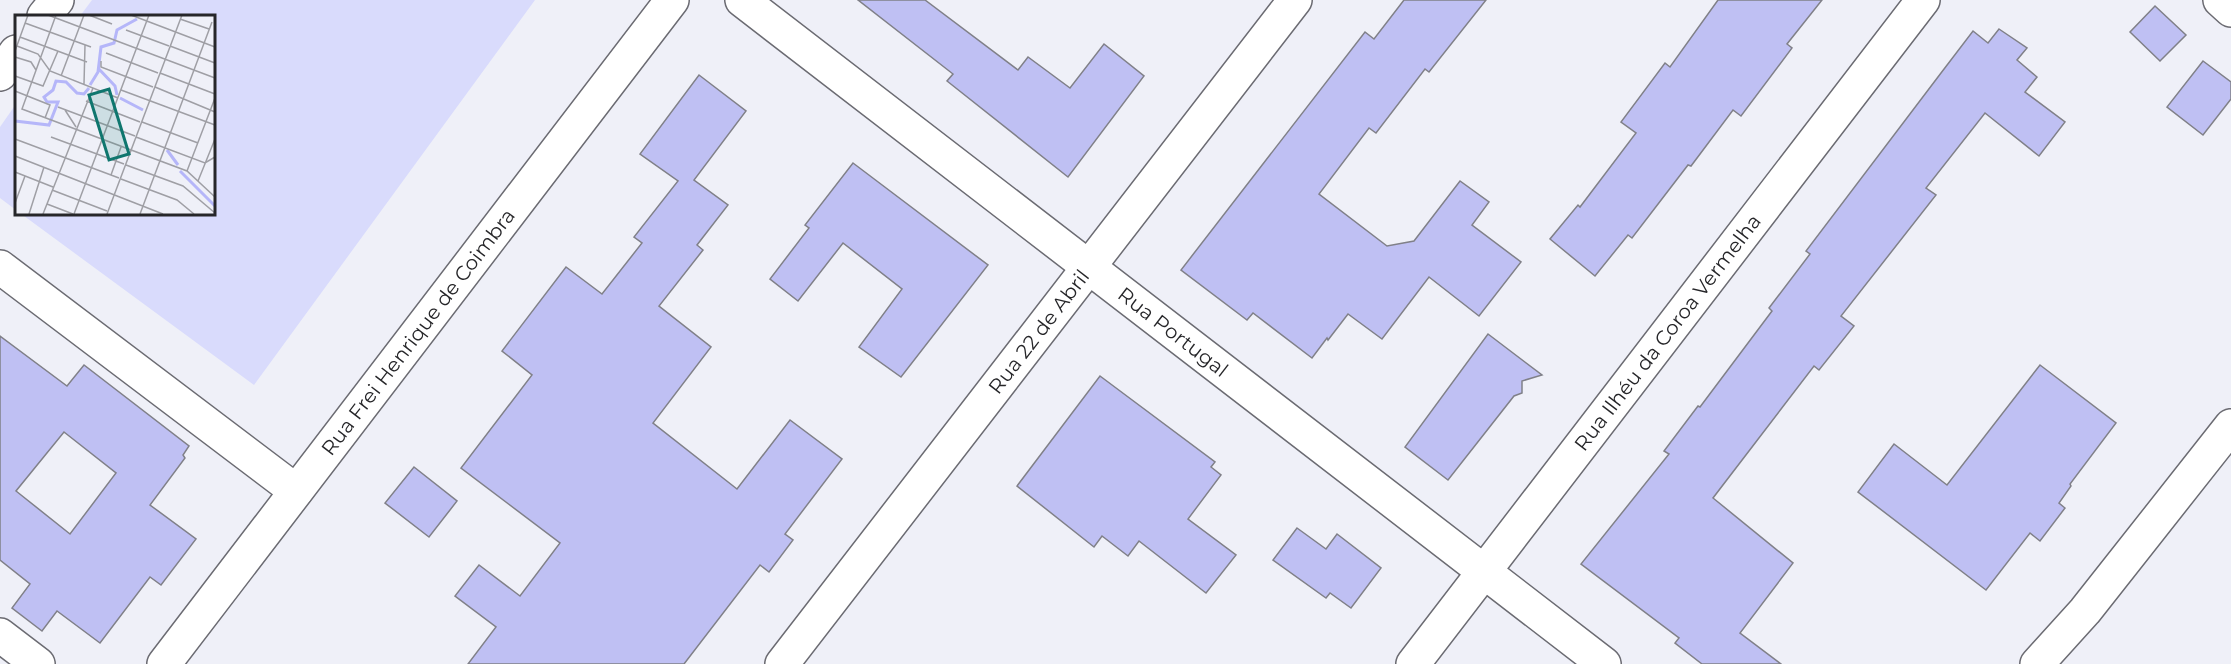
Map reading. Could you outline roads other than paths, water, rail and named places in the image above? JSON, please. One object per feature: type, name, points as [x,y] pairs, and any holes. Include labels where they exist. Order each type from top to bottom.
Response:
[{"type":"street","points":[[45,15],[57,0]]},
{"type":"street","name":"Rua Frei Henrique de Coimbra","points":[[164,664],[672,0]]},
{"type":"street","name":"Rua Portugal","points":[[742,0],[1604,664]]},
{"type":"street","name":"Rua 22 de Abril","points":[[782,664],[1295,0]]},
{"type":"street","name":"Rua Ilhéu da Coroa Vermelha","points":[[1413,664],[1923,0]]},
{"type":"street","points":[[2220,0],[2231,10]]},
{"type":"street","points":[[0,74],[15,53]]},
{"type":"street","points":[[0,267],[296,491]]},
{"type":"street","points":[[2037,664],[2085,611],[2231,426]]},
{"type":"street","points":[[0,635],[38,664]]}]
